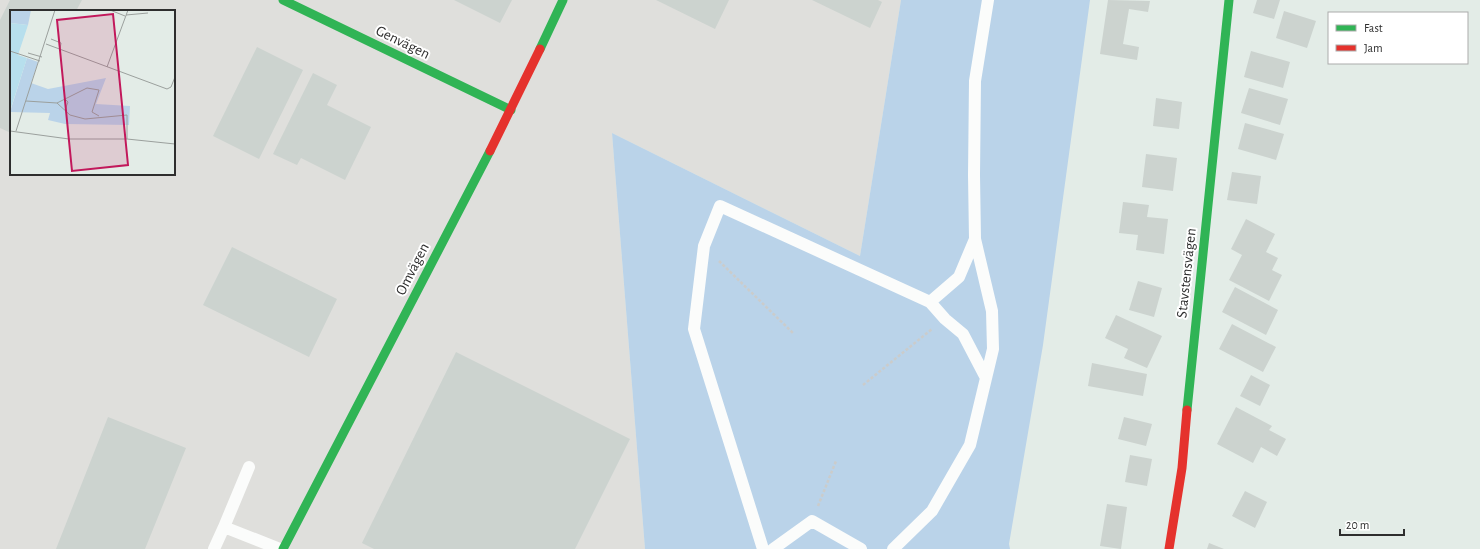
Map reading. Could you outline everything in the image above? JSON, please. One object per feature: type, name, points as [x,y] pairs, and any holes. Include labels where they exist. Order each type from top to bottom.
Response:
[{"type":"street","name":"Genvägen","points":[[283,0],[511,110]]},
{"type":"street","name":"Omvägen","points":[[282,549],[511,110],[563,0]]},
{"type":"street","name":"Stavstensvägen","points":[[1169,549],[1182,468],[1193,342],[1229,0]]},
{"type":"lane","points":[[893,549],[932,511],[970,445],[993,349],[992,311],[975,239],[975,82],[988,0]]},
{"type":"lane","points":[[763,549],[694,328],[704,246],[720,206],[930,302],[945,319],[963,334],[986,378]]},
{"type":"lane","points":[[930,302],[959,277],[975,239]]},
{"type":"lane","points":[[214,549],[249,467]]},
{"type":"lane","points":[[773,549],[812,521],[861,549]]},
{"type":"lane","points":[[224,527],[282,549]]},
{"type":"path","points":[[704,246],[793,333]]},
{"type":"path","points":[[863,385],[945,319]]},
{"type":"path","points":[[812,521],[836,461]]},
{"type":"shaded area","points":[[0,0],[901,0],[860,256],[612,133],[645,549],[0,549]]},
{"type":"shaded area","points":[[901,0],[1090,0],[1043,345],[1009,544],[1010,549],[645,549],[612,133],[860,256]]},
{"type":"building","points":[[10,0],[82,0],[77,10],[10,10],[10,133],[0,128],[0,20]]},
{"type":"building","points":[[454,0],[512,0],[500,23]]},
{"type":"building","points":[[656,0],[729,0],[715,29]]},
{"type":"building","points":[[812,0],[878,0],[882,2],[870,28]]},
{"type":"building","points":[[1108,0],[1150,1],[1148,12],[1129,9],[1123,44],[1139,47],[1137,60],[1100,54]]},
{"type":"building","points":[[1257,0],[1280,0],[1274,19],[1253,13]]},
{"type":"building","points":[[1284,11],[1316,21],[1307,48],[1276,38]]},
{"type":"building","points":[[257,47],[303,70],[259,159],[213,136]]},
{"type":"building","points":[[1251,51],[1290,62],[1283,88],[1244,77]]},
{"type":"building","points":[[313,73],[337,85],[327,105],[371,127],[345,180],[301,158],[297,165],[273,154]]},
{"type":"building","points":[[1249,88],[1288,99],[1280,125],[1241,113]]},
{"type":"building","points":[[1156,98],[1182,102],[1179,129],[1153,126]]},
{"type":"building","points":[[1245,123],[1284,134],[1276,160],[1238,149]]},
{"type":"building","points":[[1146,154],[1177,158],[1173,191],[1142,187]]},
{"type":"building","points":[[1232,172],[1261,176],[1257,204],[1227,200]]},
{"type":"building","points":[[1123,202],[1149,205],[1147,217],[1168,219],[1164,254],[1136,250],[1138,235],[1119,233]]},
{"type":"building","points":[[1246,219],[1275,234],[1266,252],[1278,258],[1272,270],[1282,275],[1269,301],[1229,280],[1242,255],[1231,249]]},
{"type":"building","points":[[232,247],[337,299],[309,357],[203,305]]},
{"type":"building","points":[[1138,281],[1162,288],[1154,317],[1129,310]]},
{"type":"building","points":[[1235,287],[1278,310],[1266,335],[1222,312]]},
{"type":"building","points":[[1116,315],[1162,336],[1147,368],[1124,358],[1128,349],[1105,338]]},
{"type":"building","points":[[1232,324],[1276,347],[1263,372],[1219,349]]},
{"type":"building","points":[[456,352],[630,439],[575,549],[374,549],[362,543]]},
{"type":"building","points":[[1092,363],[1147,374],[1143,396],[1088,386]]},
{"type":"building","points":[[1251,375],[1270,385],[1260,406],[1240,396]]},
{"type":"building","points":[[1236,407],[1272,426],[1269,430],[1286,439],[1277,456],[1261,447],[1253,463],[1217,444]]},
{"type":"building","points":[[108,417],[186,448],[145,549],[56,549]]},
{"type":"building","points":[[1124,417],[1152,424],[1146,446],[1118,439]]},
{"type":"building","points":[[1130,455],[1152,459],[1147,486],[1125,482]]},
{"type":"building","points":[[1245,491],[1267,502],[1255,528],[1232,516]]},
{"type":"building","points":[[1107,504],[1127,507],[1121,549],[1100,546]]},
{"type":"building","points":[[1209,543],[1224,549],[1207,549]]},
{"type":"traffic: fast","points":[[283,0],[511,110]]},
{"type":"traffic: fast","points":[[540,49],[563,0]]},
{"type":"traffic: fast","points":[[1187,410],[1229,0]]},
{"type":"traffic: fast","points":[[283,549],[490,151]]},
{"type":"traffic: jam","points":[[490,151],[540,49]]},
{"type":"traffic: jam","points":[[1169,549],[1182,468],[1187,410]]}]
